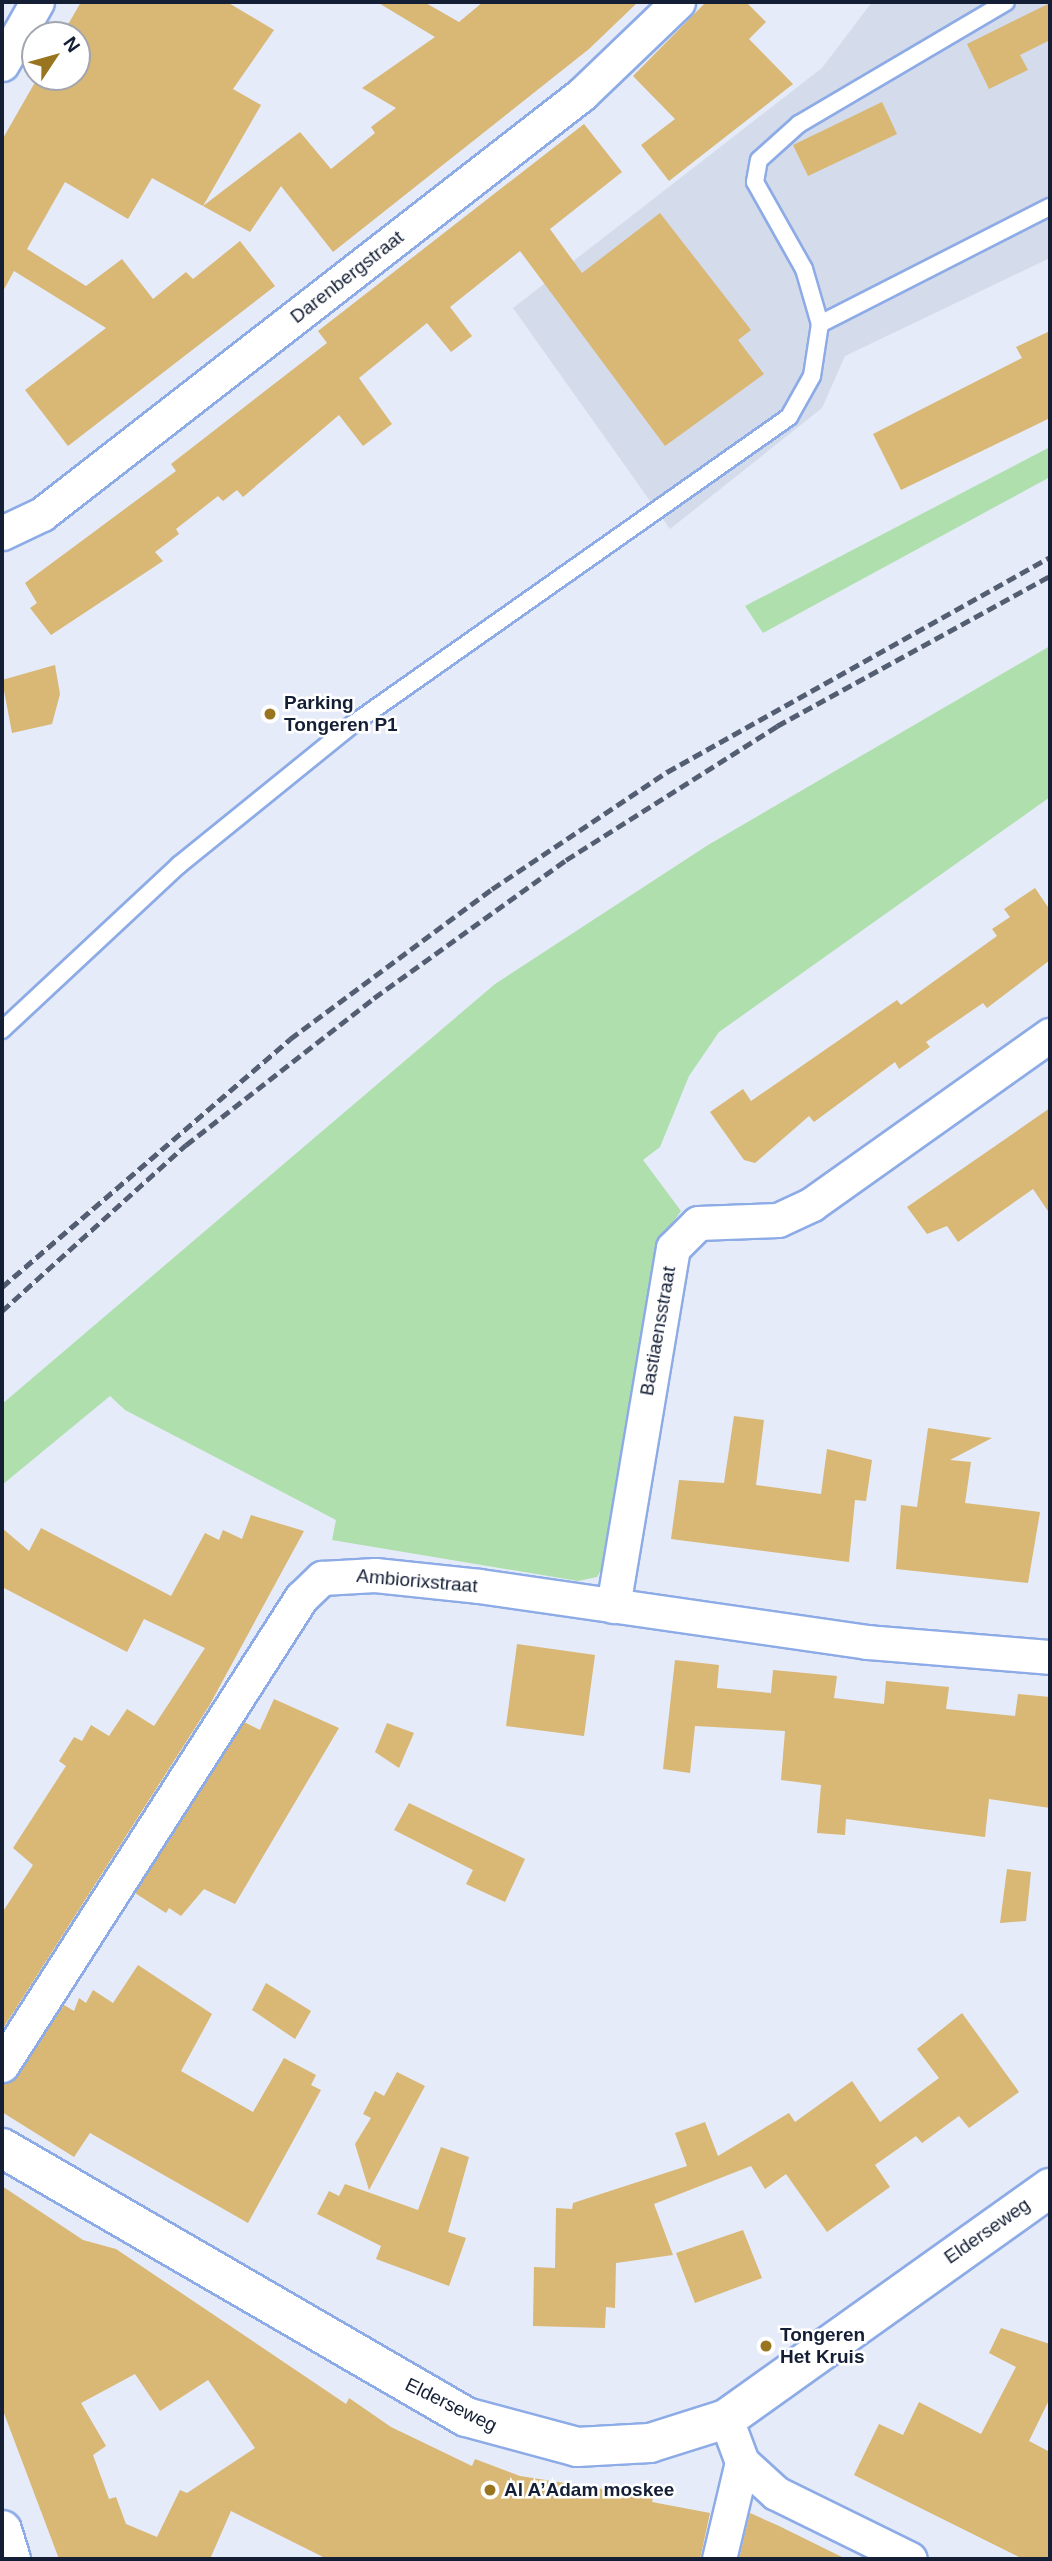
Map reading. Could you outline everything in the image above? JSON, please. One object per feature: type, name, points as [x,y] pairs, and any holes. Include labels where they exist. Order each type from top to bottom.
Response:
[{"type":"main road","name":"Elderseweg","points":[[2,2148],[428,2397],[503,2432],[577,2447],[650,2443],[726,2419],[1050,2188]]},
{"type":"main road","points":[[2,2530],[11,2559]]},
{"type":"street","points":[[6,47],[37,2]]},
{"type":"street","name":"Darenbergstraat","points":[[2,533],[42,514],[582,93],[678,2]]},
{"type":"street","name":"Bastiaensstraat","points":[[613,1606],[673,1248],[698,1223],[778,1220],[812,1204],[1050,1035]]},
{"type":"street","name":"Ambiorixstraat","points":[[2,2065],[310,1587],[338,1574],[375,1575],[867,1642],[1050,1657]]},
{"type":"street","points":[[726,2419],[742,2462],[776,2493],[910,2559]]},
{"type":"street","points":[[719,2559],[742,2462]]},
{"type":"lane","points":[[2,1030],[179,865],[353,724],[789,417],[812,376],[820,324],[804,269],[755,182],[759,160],[799,124],[1004,2]]},
{"type":"lane","points":[[820,324],[1050,207]]},
{"type":"shaded area","points":[[872,2],[1050,2],[1050,258],[845,356],[822,408],[670,529],[513,308],[822,68]]},
{"type":"green space","points":[[1050,447],[1050,477],[763,633],[745,606]]},
{"type":"green space","points":[[1050,646],[1050,797],[719,1032],[689,1076],[660,1147],[643,1160],[681,1211],[661,1239],[620,1462],[610,1555],[597,1577],[578,1581],[332,1540],[336,1520],[125,1410],[110,1396],[2,1485],[2,1404],[495,984],[708,845]]},
{"type":"building","points":[[81,2],[227,2],[274,30],[233,89],[261,105],[203,206],[152,178],[128,219],[65,182],[27,249],[86,286],[122,259],[153,299],[186,272],[193,279],[240,241],[275,286],[68,446],[25,390],[106,328],[14,271],[2,293],[2,140],[30,91],[91,91],[91,21],[70,21]]},
{"type":"building","points":[[377,2],[424,2],[459,22],[483,2],[638,2],[589,49],[333,252],[281,186],[250,232],[203,206],[300,132],[331,169],[375,133],[371,127],[396,108],[362,88],[435,37]]},
{"type":"building","points":[[706,2],[746,2],[766,22],[749,39],[793,84],[669,181],[641,145],[675,119],[633,76]]},
{"type":"building","points":[[1050,3],[1050,40],[1020,55],[1028,70],[989,89],[967,44]]},
{"type":"building","points":[[882,102],[897,134],[808,176],[793,145]]},
{"type":"building","points":[[584,124],[622,172],[550,229],[582,273],[660,213],[751,330],[738,340],[764,374],[665,446],[520,251],[450,307],[472,336],[451,352],[427,323],[359,378],[392,424],[363,446],[339,415],[243,497],[237,490],[223,501],[218,496],[176,529],[179,534],[155,552],[163,561],[51,635],[30,608],[37,603],[25,583],[176,471],[171,464],[327,343],[318,331]]},
{"type":"building","points":[[1050,331],[1050,418],[901,490],[873,434],[1022,358],[1016,347]]},
{"type":"building","points":[[55,665],[60,694],[52,724],[12,733],[2,680]]},
{"type":"building","points":[[1035,888],[1050,910],[1050,960],[987,1008],[983,1003],[926,1042],[930,1047],[899,1069],[895,1062],[814,1122],[809,1116],[755,1163],[744,1160],[710,1112],[743,1089],[751,1101],[897,1000],[901,1005],[997,936],[992,929],[1010,917],[1004,909]]},
{"type":"building","points":[[1050,1108],[1050,1214],[1033,1189],[958,1242],[947,1226],[927,1234],[907,1207]]},
{"type":"building","points":[[734,1416],[764,1420],[756,1485],[821,1494],[827,1449],[872,1460],[866,1501],[855,1500],[849,1562],[671,1539],[679,1480],[724,1483]]},
{"type":"building","points":[[928,1428],[992,1438],[950,1460],[971,1462],[965,1503],[1040,1512],[1028,1583],[896,1569],[901,1505],[917,1507]]},
{"type":"building","points":[[251,1515],[304,1531],[209,1706],[2,2030],[2,1913],[33,1865],[13,1848],[66,1766],[59,1761],[74,1737],[82,1741],[91,1725],[109,1736],[127,1709],[154,1726],[205,1648],[144,1619],[127,1652],[2,1587],[2,1528],[29,1551],[41,1528],[171,1596],[205,1533],[219,1540],[223,1530],[242,1539]]},
{"type":"building","points":[[517,1644],[595,1655],[584,1736],[506,1726]]},
{"type":"building","points":[[675,1660],[719,1665],[717,1688],[771,1693],[773,1670],[837,1676],[834,1698],[884,1704],[886,1681],[949,1687],[946,1709],[1015,1716],[1018,1694],[1050,1697],[1050,1808],[989,1799],[985,1837],[846,1819],[845,1835],[817,1833],[821,1785],[781,1780],[785,1731],[695,1726],[690,1773],[663,1769]]},
{"type":"building","points":[[274,1699],[339,1728],[235,1904],[204,1889],[181,1916],[169,1908],[166,1913],[135,1893],[244,1722],[260,1730]]},
{"type":"building","points":[[387,1723],[414,1733],[399,1768],[375,1752]]},
{"type":"building","points":[[409,1803],[525,1859],[505,1902],[466,1884],[473,1870],[394,1830]]},
{"type":"building","points":[[1007,1869],[1031,1872],[1026,1921],[1000,1923]]},
{"type":"building","points":[[138,1965],[212,2014],[181,2071],[253,2112],[284,2058],[316,2075],[311,2085],[321,2090],[248,2223],[90,2133],[74,2157],[2,2112],[2,2084],[18,2075],[64,2005],[74,2011],[79,1998],[86,2003],[93,1990],[113,2003]]},
{"type":"building","points":[[266,1983],[311,2011],[295,2039],[252,2010]]},
{"type":"building","points":[[962,2013],[1019,2092],[969,2128],[959,2116],[922,2143],[916,2136],[875,2165],[890,2187],[827,2232],[786,2174],[765,2189],[751,2166],[654,2204],[673,2255],[616,2263],[615,2308],[606,2307],[605,2328],[533,2326],[534,2267],[555,2268],[556,2208],[572,2209],[573,2203],[687,2166],[675,2133],[705,2122],[718,2156],[789,2113],[795,2122],[852,2081],[880,2122],[939,2078],[917,2049]]},
{"type":"building","points":[[397,2072],[425,2086],[369,2190],[355,2144],[371,2118],[363,2114],[375,2091],[384,2096]]},
{"type":"building","points":[[441,2147],[469,2157],[448,2232],[466,2238],[449,2286],[376,2259],[381,2246],[317,2214],[329,2191],[339,2196],[345,2184],[418,2210]]},
{"type":"building","points":[[2,2186],[83,2240],[116,2249],[346,2404],[349,2398],[391,2427],[472,2466],[475,2459],[520,2476],[653,2497],[652,2502],[710,2513],[700,2559],[327,2559],[231,2511],[210,2559],[59,2559],[2,2408]],"holes":[[[135,2374],[160,2411],[208,2380],[255,2448],[187,2493],[180,2490],[157,2537],[126,2524],[116,2497],[109,2499],[93,2455],[106,2446],[81,2403]]]},
{"type":"building","points":[[743,2230],[762,2278],[695,2303],[676,2253]]},
{"type":"building","points":[[1001,2328],[1050,2344],[1050,2398],[1029,2441],[1050,2452],[1050,2559],[1023,2559],[854,2475],[879,2424],[903,2435],[919,2402],[981,2434],[1016,2367],[989,2353]]},
{"type":"building","points":[[750,2513],[779,2526],[846,2559],[739,2559]]},
{"type":"railway","points":[[2,1287],[290,1039],[492,889],[667,772],[1050,557]]},
{"type":"railway","points":[[2,1311],[186,1145],[374,998],[566,860],[777,726],[1050,576]]},
{"type":"place","name":"Parking Tongeren P1","points":[[270,714]]},
{"type":"place","name":"Tongeren Het Kruis","points":[[766,2346]]},
{"type":"place","name":"Al A’Adam moskee","points":[[490,2490]]}]
